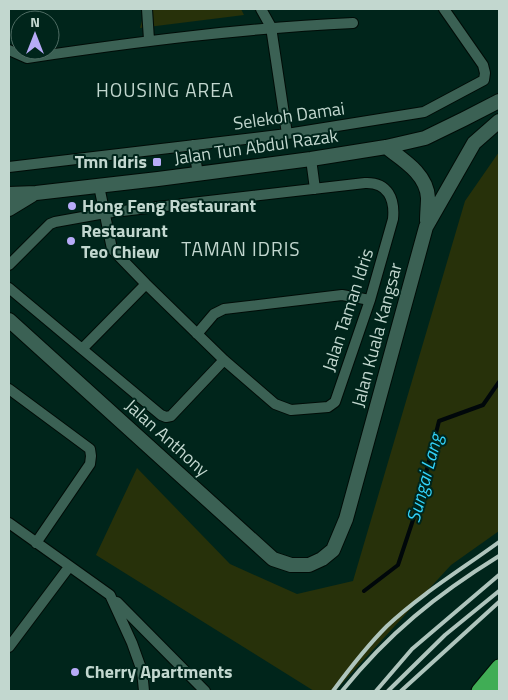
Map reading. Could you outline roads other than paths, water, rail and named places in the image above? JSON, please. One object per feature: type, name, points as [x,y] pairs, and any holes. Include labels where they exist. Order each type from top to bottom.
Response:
[{"type":"highway","points":[[479,691],[499,667]]},
{"type":"highway","points":[[496,691],[499,686]]},
{"type":"main road","name":"Jalan Tun Abdul Razak","points":[[9,194],[36,193],[198,174],[386,147],[425,138],[499,101]]},
{"type":"main road","name":"Jalan Kuala Kangsar","points":[[309,565],[333,550],[346,519],[426,227],[474,143],[499,121]]},
{"type":"main road","points":[[386,147],[420,175],[428,196],[426,227]]},
{"type":"main road","points":[[9,209],[36,193]]},
{"type":"main road","name":"Jalan Anthony","points":[[9,320],[273,559],[291,565],[309,565]]},
{"type":"street","points":[[147,9],[149,40]]},
{"type":"street","points":[[261,9],[271,27],[287,134]]},
{"type":"street","name":"Selekoh Damai","points":[[9,167],[287,134],[424,112],[484,80],[484,65],[444,9]]},
{"type":"street","points":[[9,50],[26,58],[149,40],[271,27],[353,23]]},
{"type":"street","points":[[193,145],[198,174]]},
{"type":"street","points":[[311,159],[315,188]]},
{"type":"street","name":"Jalan Taman Idris","points":[[99,186],[112,249],[224,360],[275,404],[283,408],[291,410],[328,407],[335,402],[370,300],[393,219],[390,195],[382,186],[371,182],[105,213]]},
{"type":"street","points":[[9,265],[50,224],[105,213]]},
{"type":"street","points":[[82,349],[146,284]]},
{"type":"street","points":[[9,288],[166,418],[171,416],[224,360]]},
{"type":"street","points":[[197,334],[214,314],[224,309],[342,294],[370,300]]},
{"type":"street","points":[[9,389],[90,449],[90,464],[36,543]]},
{"type":"street","points":[[9,523],[110,594],[206,691]]},
{"type":"street","points":[[9,647],[69,567]]},
{"type":"street","points":[[110,594],[132,643],[142,671],[144,691]]},
{"type":"waterway","name":"Sungai Lang","points":[[364,591],[398,565],[418,505],[439,421],[483,405],[499,382]]},
{"type":"railway","points":[[333,691],[359,657],[400,614],[499,542]]},
{"type":"railway","points":[[342,691],[378,651],[414,616],[454,585],[499,556]]},
{"type":"railway","points":[[376,691],[412,649],[499,575]]},
{"type":"railway","points":[[388,691],[445,635],[499,591]]},
{"type":"railway","points":[[401,691],[499,602]]},
{"type":"place","name":"Tmn Idris","points":[[157,162]]},
{"type":"place","name":"Hong Feng Restaurant","points":[[72,206]]},
{"type":"place","name":"Restaurant Teo Chiew","points":[[71,241]]},
{"type":"place","name":"Cherry Apartments","points":[[75,672]]},
{"type":"district","name":"HOUSING AREA","points":[[165,90]]},
{"type":"district","name":"TAMAN IDRIS","points":[[241,249]]}]
